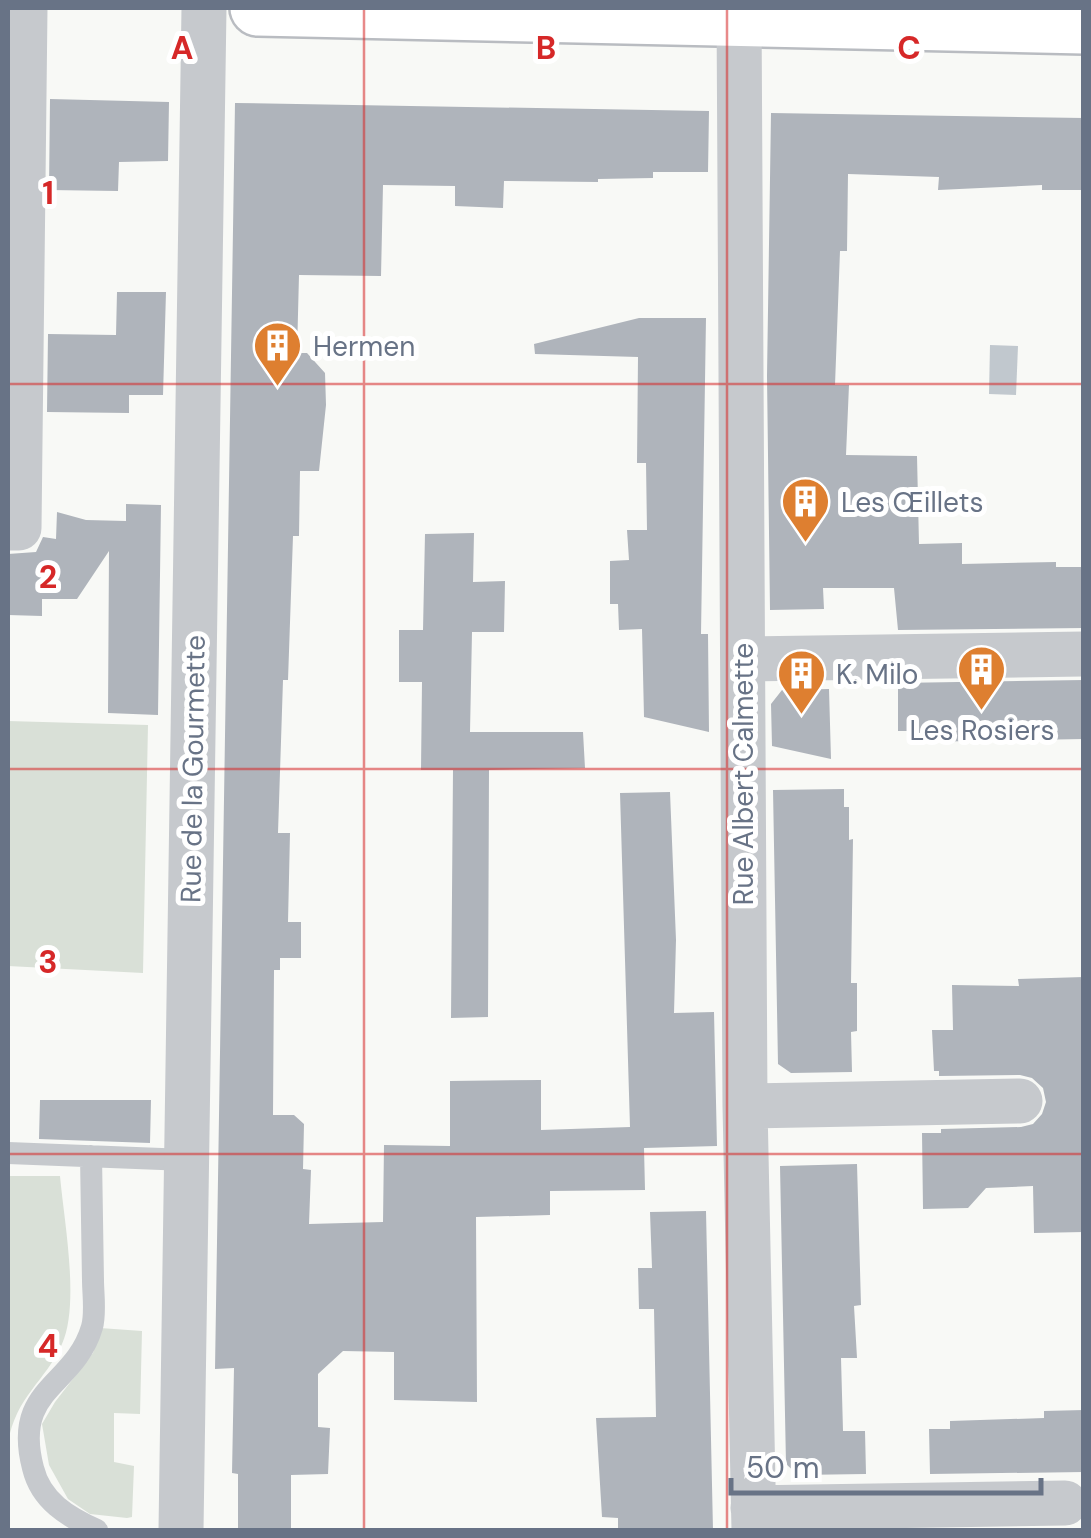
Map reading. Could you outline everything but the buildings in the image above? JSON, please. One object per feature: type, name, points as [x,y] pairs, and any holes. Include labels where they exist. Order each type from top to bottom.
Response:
[{"type":"main road","points":[[258,8],[739,13],[1084,26]]},
{"type":"street","points":[[8,528],[20,528],[26,8]]},
{"type":"street","name":"Rue de la Gourmette","points":[[180,1530],[204,8]]},
{"type":"street","name":"Rue Albert Calmette","points":[[739,13],[745,1106],[754,1519]]},
{"type":"street","points":[[743,659],[1083,654]]},
{"type":"street","points":[[745,1106],[1020,1102]]},
{"type":"street","points":[[754,1519],[1064,1503]]},
{"type":"lane","points":[[8,1153],[186,1160]]},
{"type":"lane","points":[[91,1156],[93,1325],[78,1355],[57,1376],[30,1414],[27,1444],[38,1486],[67,1516],[97,1530]]},
{"type":"shaded area","points":[[990,345],[1018,346],[1016,395],[989,394]]},
{"type":"shaded area","points":[[8,721],[148,725],[143,973],[8,966]]},
{"type":"shaded area","points":[[8,1176],[60,1176],[70,1307],[62,1344],[17,1413],[8,1443]]},
{"type":"shaded area","points":[[100,1328],[142,1331],[140,1414],[114,1413],[114,1462],[134,1466],[132,1517],[127,1518],[90,1514],[68,1499],[49,1465],[42,1424],[93,1353]]},
{"type":"place","name":"Hermen","points":[[278,388]]},
{"type":"place","name":"Les Œillets","points":[[806,544]]},
{"type":"place","name":"Les Rosiers","points":[[982,712]]},
{"type":"place","name":"K. Milo","points":[[801,716]]}]
